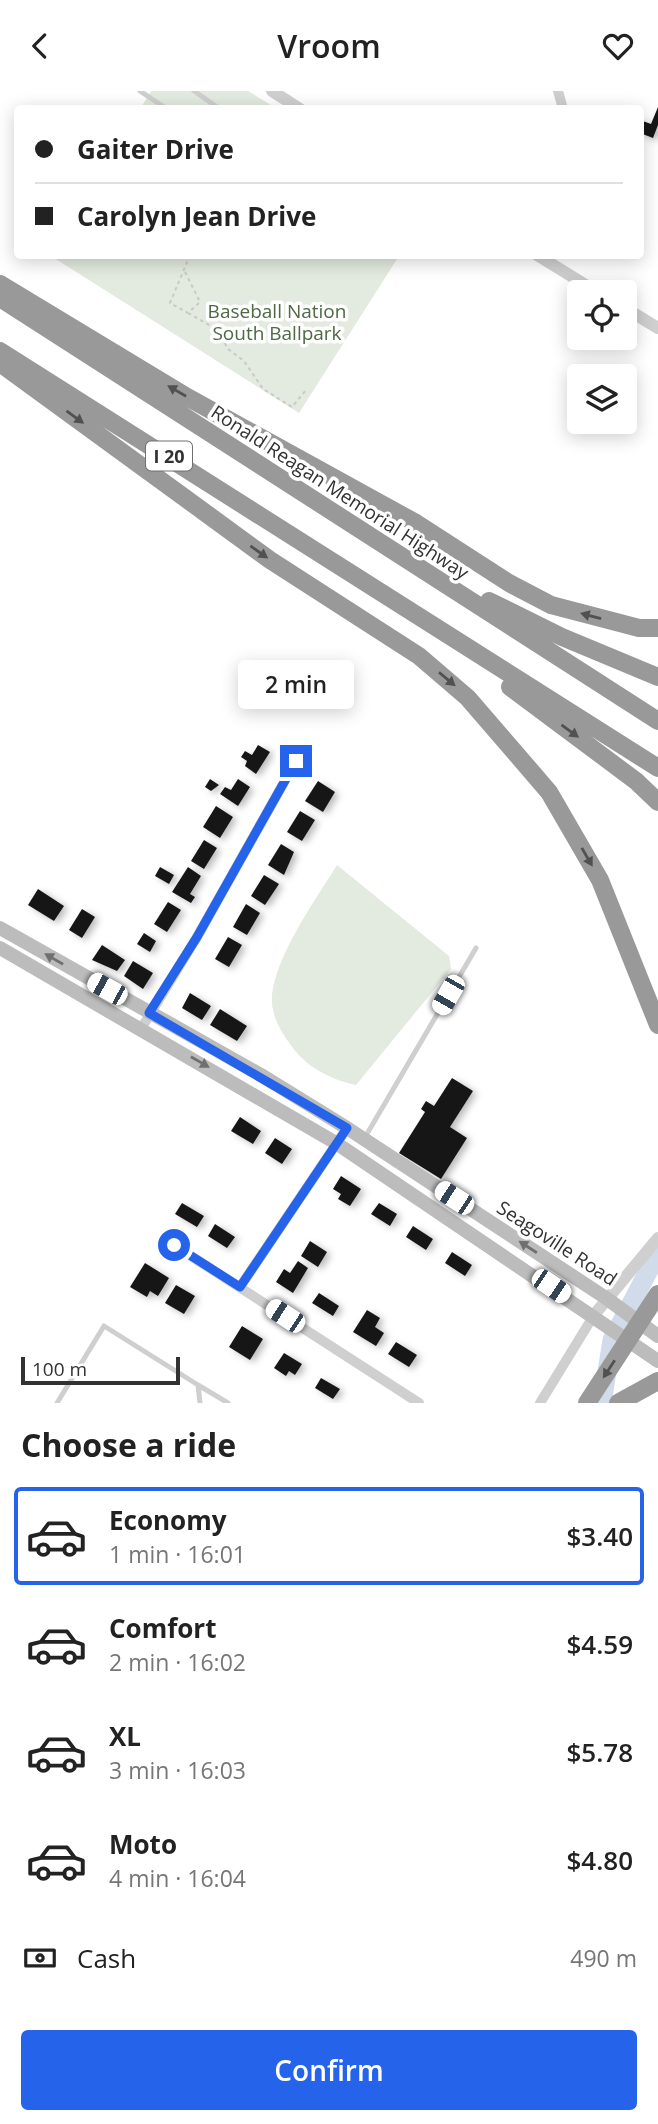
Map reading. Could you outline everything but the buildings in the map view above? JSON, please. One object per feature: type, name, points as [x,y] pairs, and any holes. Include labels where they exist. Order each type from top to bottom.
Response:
[{"type":"highway","points":[[0,284],[187,397],[416,523],[509,583],[551,605],[639,628],[658,628]]},
{"type":"highway","name":"Ronald Reagan Memorial Highway","points":[[0,298],[658,721]]},
{"type":"highway","name":"I 20","points":[[0,351],[658,768]]},
{"type":"highway","points":[[0,363],[270,560],[419,656],[468,698],[549,792],[600,880],[658,1025]]},
{"type":"highway","points":[[269,472],[510,613],[658,677]]},
{"type":"highway","points":[[336,563],[576,736],[636,781],[658,802]]},
{"type":"highway","points":[[587,1403],[658,1294]]},
{"type":"highway","points":[[618,1403],[655,1383]]},
{"type":"main road","name":"Seagoville Road","points":[[0,929],[347,1128],[606,1298],[658,1336]]},
{"type":"main road","name":"Seagoville Road","points":[[0,948],[336,1143],[654,1358]]},
{"type":"main road","points":[[422,1200],[432,1184]]},
{"type":"street","points":[[272,91],[294,105]]},
{"type":"street","points":[[543,259],[578,280]]},
{"type":"street","points":[[637,316],[658,328]]},
{"type":"street","points":[[141,1029],[197,937],[296,761]]},
{"type":"street","points":[[240,1287],[347,1128]]},
{"type":"street","points":[[540,1403],[606,1298],[658,1238]]},
{"type":"street","points":[[174,1245],[419,1403]]},
{"type":"lane","points":[[140,91],[161,105]]},
{"type":"lane","points":[[194,91],[214,105]]},
{"type":"lane","points":[[363,1139],[476,948]]},
{"type":"lane","points":[[57,1403],[104,1326],[228,1403]]},
{"type":"lane","points":[[198,1385],[200,1403]]},
{"type":"path","points":[[189,259],[186,272],[170,303],[218,330],[228,349],[273,395],[292,407],[306,390]]},
{"type":"path","points":[[186,272],[200,302],[188,313]]},
{"type":"green space","points":[[151,91],[248,91],[271,105],[142,105]]},
{"type":"green space","name":"Baseball Nation South Ballpark","points":[[56,259],[397,259],[299,413]]},
{"type":"green space","points":[[337,865],[449,956],[451,969],[356,1085],[329,1076],[306,1062],[284,1034],[273,1010],[272,994],[284,956]]},
{"type":"waterway","points":[[602,1403],[612,1340],[650,1268],[658,1245]]},
{"type":"route","points":[[174,1245],[240,1287],[347,1128],[261,1075],[149,1013],[197,937],[296,761]]}]
